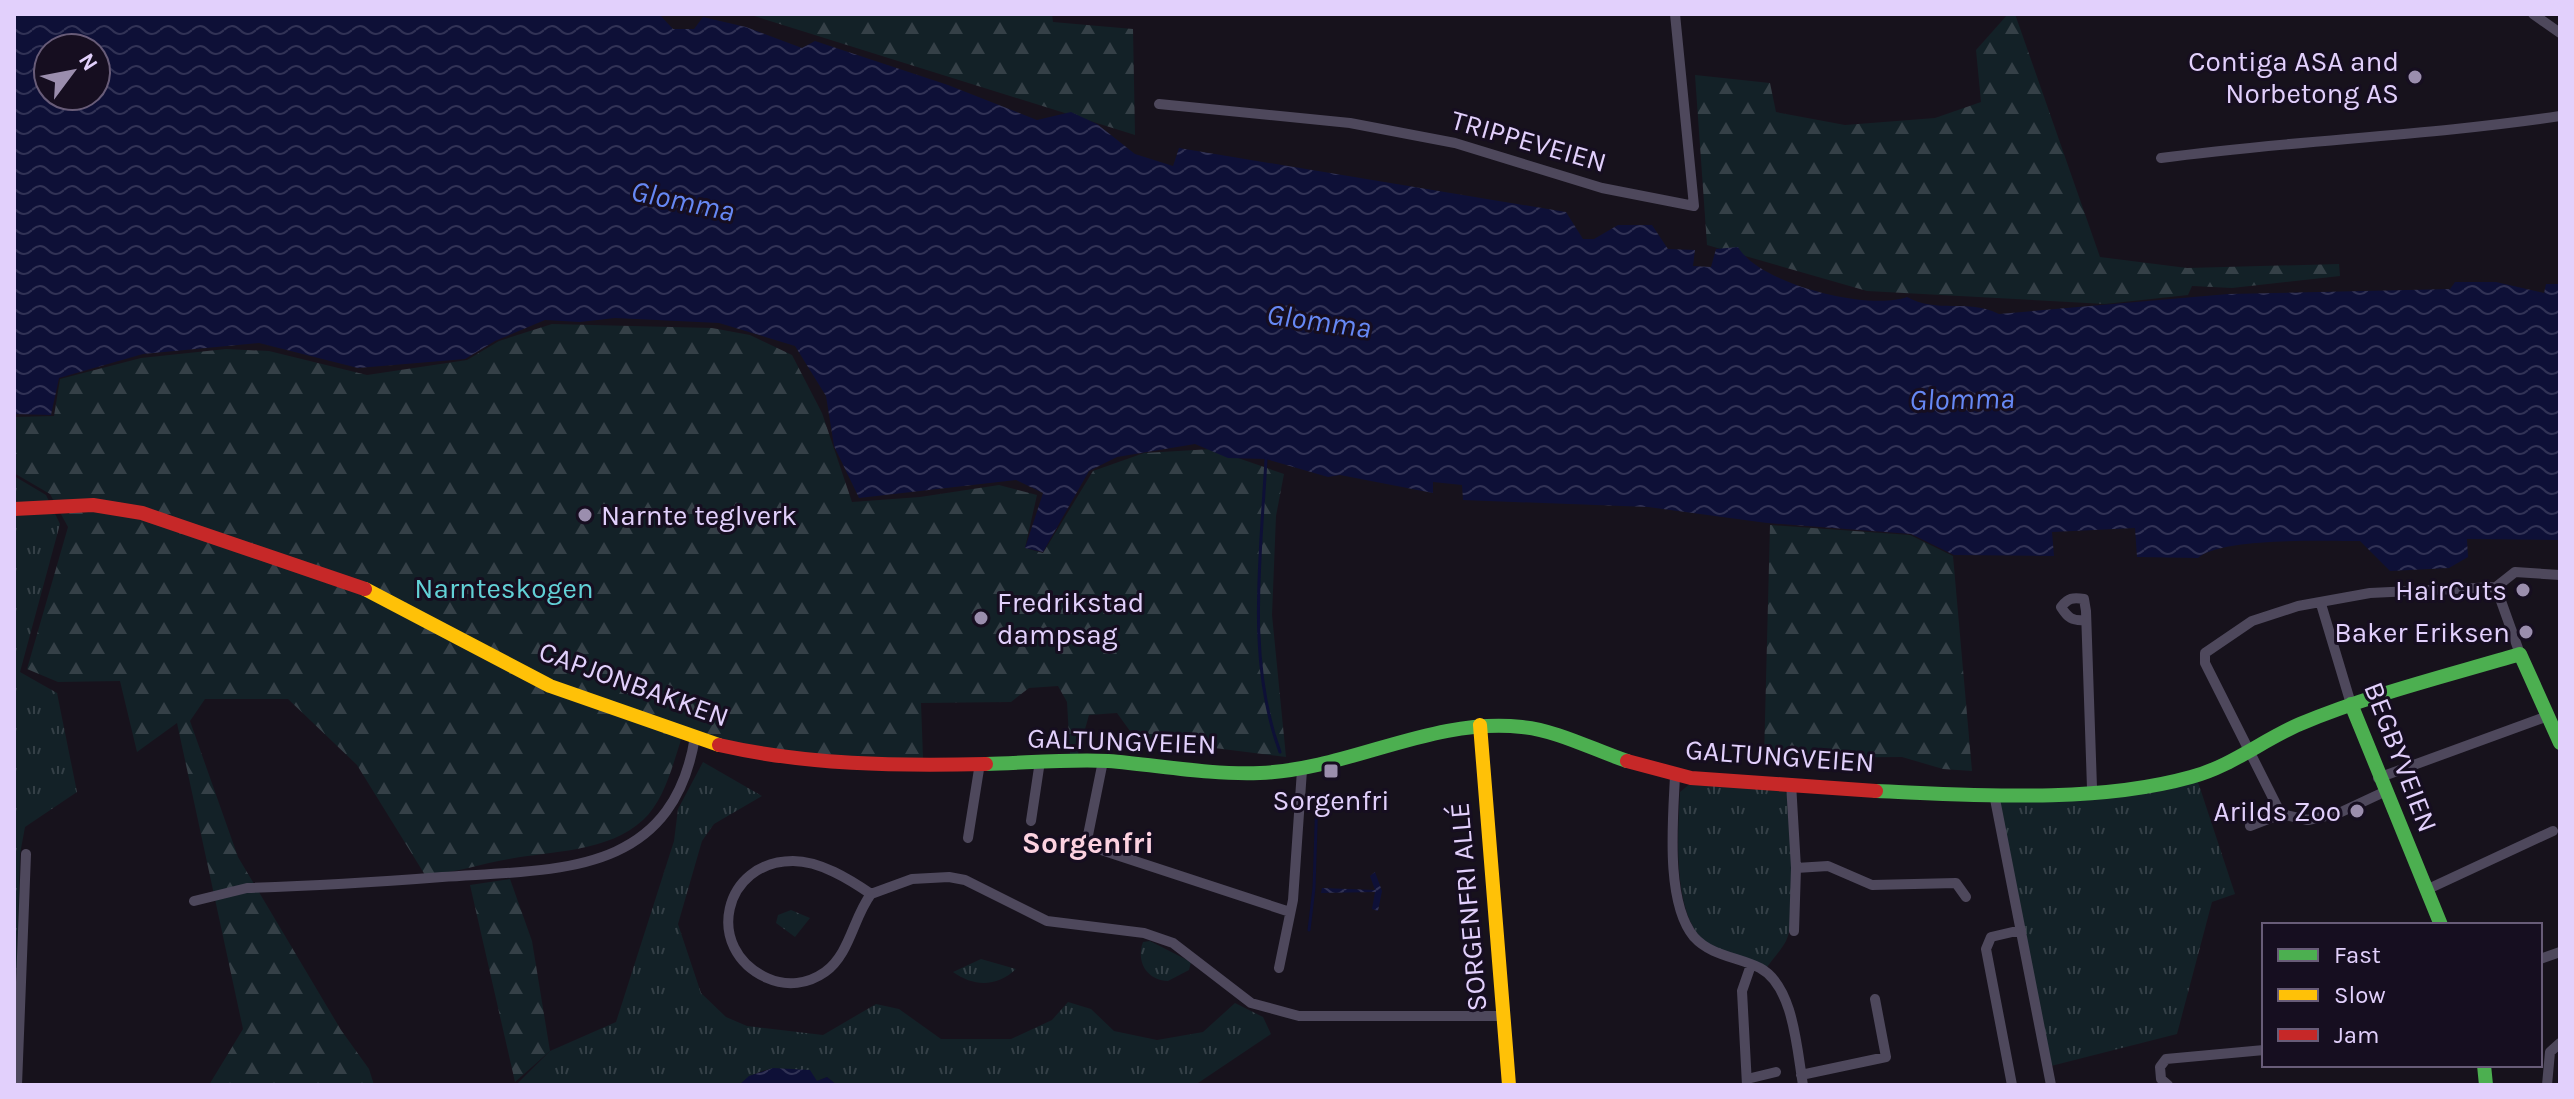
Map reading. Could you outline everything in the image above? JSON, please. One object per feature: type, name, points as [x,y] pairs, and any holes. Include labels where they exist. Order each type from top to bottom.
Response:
[{"type":"main road","name":"CAPJONBAKKEN","points":[[14,509],[66,505],[116,507],[306,567],[363,588],[550,686],[695,737],[760,754],[847,765],[980,763]]},
{"type":"main road","name":"GALTUNGVEIEN","points":[[980,763],[1103,761],[1256,773],[1302,770],[1377,752],[1424,734],[1480,725],[1526,727],[1675,776],[1994,794],[2092,788],[2182,779],[2226,765],[2275,736],[2351,704],[2520,654]]},
{"type":"main road","points":[[2520,654],[2560,743]]},
{"type":"main road","name":"BEGBYVEIEN","points":[[2351,704],[2381,785],[2440,923]]},
{"type":"main road","name":"SORGENFRI ALLÉ","points":[[1480,725],[1509,1085]]},
{"type":"street","name":"TRIPPEVEIEN","points":[[1159,104],[1350,123],[1410,134],[1455,143],[1602,188],[1694,206],[1675,14]]},
{"type":"street","points":[[2533,14],[2560,33]]},
{"type":"street","points":[[2161,158],[2283,143],[2476,129],[2560,116]]},
{"type":"street","points":[[2281,814],[2205,663],[2205,653],[2252,621],[2298,606],[2370,593],[2496,587],[2515,572],[2560,575]]},
{"type":"street","points":[[2496,587],[2520,654]]},
{"type":"street","name":"BEGBYVEIEN","points":[[2321,604],[2351,704]]},
{"type":"street","points":[[2085,620],[2092,788]]},
{"type":"street","points":[[2250,826],[2281,814],[2308,820],[2339,813],[2381,785],[2548,716]]},
{"type":"street","points":[[194,901],[247,888],[584,865],[638,840],[663,817],[681,788],[695,737]]},
{"type":"street","points":[[1031,821],[1040,761]]},
{"type":"street","points":[[1103,761],[1086,845],[1290,912]]},
{"type":"street","points":[[968,838],[980,763]]},
{"type":"street","points":[[1279,968],[1290,912],[1302,770]]},
{"type":"street","points":[[1675,776],[1674,836],[1679,905],[1684,919],[1700,942],[1762,969],[1783,995],[1802,1080],[1886,1057],[1875,999]]},
{"type":"street","points":[[1791,783],[1796,868],[1794,931]]},
{"type":"street","points":[[1994,794],[2051,1085]]},
{"type":"street","points":[[2426,890],[2553,831]]},
{"type":"street","points":[[17,1085],[26,854]]},
{"type":"street","points":[[871,894],[807,863],[795,861],[770,866],[747,879],[732,898],[727,911],[731,942],[745,964],[775,982],[792,984],[815,978],[839,958],[861,907],[871,894],[912,879],[949,877],[965,880],[1047,921],[1144,933],[1173,943],[1251,1003],[1299,1016],[1503,1016]]},
{"type":"street","points":[[1796,868],[1828,866],[1872,885],[1956,883],[1966,897]]},
{"type":"street","points":[[2012,1085],[1986,949],[1991,937],[2021,930]]},
{"type":"street","points":[[1751,965],[1742,991],[1747,1082],[1776,1072]]},
{"type":"street","points":[[2547,1085],[2550,1052],[2560,1043]]},
{"type":"street","points":[[2168,1085],[2161,1079],[2160,1067],[2166,1059],[2262,1050]]},
{"type":"green space","points":[[748,14],[1052,14],[1053,22],[1133,29],[1135,135]]},
{"type":"green space","points":[[2008,14],[2015,14],[2100,257],[2187,268],[2339,264],[2340,276],[2232,288],[2192,286],[2188,295],[2105,304],[1867,291],[1707,245],[1695,75],[1770,83],[1776,112],[1845,125],[1935,118],[1981,102],[1976,50]]},
{"type":"green space","name":"Narnteskogen","points":[[552,324],[712,328],[750,335],[792,355],[822,413],[852,502],[920,497],[999,485],[1037,495],[1025,548],[1043,553],[1093,471],[1144,453],[1212,449],[1284,474],[1276,516],[1272,615],[1286,757],[1135,738],[1117,713],[1089,715],[1078,754],[1070,754],[1067,702],[1058,686],[1029,688],[1011,702],[921,703],[923,758],[850,759],[772,752],[684,731],[658,801],[643,820],[629,831],[579,848],[425,875],[357,765],[288,699],[205,699],[190,721],[238,857],[341,1030],[369,1069],[374,1085],[209,1085],[243,1029],[177,723],[137,752],[120,681],[58,682],[27,669],[68,527],[50,494],[14,473],[14,417],[54,416],[60,379],[141,358],[226,349],[269,351],[367,375],[467,360],[499,341]]},
{"type":"green space","points":[[14,476],[46,495],[60,524],[20,672],[57,693],[77,792],[25,827],[20,854],[14,1074]]},
{"type":"green space","points":[[1770,525],[1910,535],[1953,556],[1972,771],[1943,769],[1902,757],[1764,758]]},
{"type":"green space","points":[[703,762],[762,796],[714,824],[702,841],[678,924],[701,993],[726,1017],[747,1026],[823,1035],[876,1004],[899,1009],[941,1039],[1011,1039],[1052,1020],[1068,1002],[1091,1009],[1114,1031],[1157,1040],[1203,1032],[1235,1003],[1263,1017],[1271,1034],[1195,1085],[837,1085],[827,1077],[817,1081],[797,1072],[777,1069],[758,1073],[739,1085],[516,1085],[550,1051],[616,1022],[674,841],[678,809]]},
{"type":"green space","points":[[2198,782],[2235,894],[2212,902],[2177,1034],[2051,1066],[1999,798]]},
{"type":"green space","points":[[1691,783],[1782,788],[1787,794],[1792,910],[1786,941],[1767,967],[1709,945],[1697,933],[1688,916],[1680,874],[1678,830],[1680,792]]},
{"type":"green space","points":[[510,879],[532,941],[550,1051],[515,1082],[470,885]]},
{"type":"green space","points":[[791,910],[810,918],[795,937],[776,923],[778,915]]},
{"type":"green space","points":[[1150,941],[1191,962],[1189,970],[1168,981],[1154,977],[1145,968],[1141,956],[1143,942]]},
{"type":"green space","points":[[981,959],[1016,969],[1001,979],[985,983],[953,972]]},
{"type":"water","name":"Glomma","points":[[14,14],[659,14],[673,29],[694,29],[703,17],[746,27],[802,48],[815,41],[948,85],[1037,120],[1071,112],[1097,124],[1135,154],[1173,166],[1179,148],[1566,212],[1583,239],[1594,239],[1618,225],[1652,225],[1668,249],[1695,250],[1693,266],[1711,267],[1716,249],[1738,247],[1768,272],[1816,291],[1868,300],[1907,297],[1930,305],[1975,307],[1999,314],[2228,294],[2450,289],[2455,282],[2496,282],[2544,293],[2546,284],[2560,284],[2560,540],[2467,539],[2468,557],[2449,568],[2390,571],[2360,541],[2250,543],[2210,551],[2198,558],[2137,557],[2135,528],[2052,532],[2054,556],[1954,555],[1911,534],[1767,523],[1648,507],[1463,500],[1462,485],[1433,482],[1433,493],[1340,475],[1328,477],[1266,459],[1228,458],[1195,444],[1117,457],[1089,471],[1043,552],[1025,548],[1043,493],[1016,480],[859,498],[834,446],[826,396],[795,346],[719,323],[615,318],[580,322],[545,320],[495,341],[465,359],[358,368],[259,343],[143,354],[59,378],[51,415],[14,414]]},
{"type":"water","points":[[1375,872],[1382,891],[1378,911],[1372,909],[1375,892],[1321,893],[1322,888],[1375,890],[1370,876]]},
{"type":"water","points":[[773,1068],[810,1070],[817,1081],[827,1077],[837,1085],[739,1085],[749,1076]]},
{"type":"waterway","points":[[1266,459],[1259,570],[1259,644],[1269,717],[1280,752]]},
{"type":"waterway","points":[[1309,930],[1314,888],[1317,795]]},
{"type":"traffic: fast","points":[[1876,791],[2035,796],[2154,786],[2205,773],[2286,730],[2327,713],[2520,654],[2560,743]]},
{"type":"traffic: fast","points":[[2351,704],[2440,923]]},
{"type":"traffic: fast","points":[[986,764],[1108,761],[1203,771],[1260,773],[1327,763],[1423,736],[1488,726],[1548,732],[1627,761]]},
{"type":"traffic: fast","points":[[2484,1067],[2486,1085]]},
{"type":"traffic: slow","points":[[365,589],[550,686],[719,745]]},
{"type":"traffic: slow","points":[[1480,725],[1509,1085]]},
{"type":"traffic: jam","points":[[14,509],[93,505],[142,513],[365,589]]},
{"type":"traffic: jam","points":[[719,745],[785,757],[852,763],[986,764]]},
{"type":"traffic: jam","points":[[1627,761],[1691,778],[1876,791]]},
{"type":"place","name":"Contiga ASA and Norbetong AS","points":[[2415,77]]},
{"type":"place","name":"Narnte teglverk","points":[[585,515]]},
{"type":"place","name":"HairCuts","points":[[2523,590]]},
{"type":"place","name":"Fredrikstad dampsag","points":[[981,618]]},
{"type":"place","name":"Baker Eriksen","points":[[2526,632]]},
{"type":"place","name":"Sorgenfri","points":[[1331,771]]},
{"type":"place","name":"Arilds Zoo","points":[[2357,811]]},
{"type":"district","name":"Sorgenfri","points":[[1088,843]]}]
